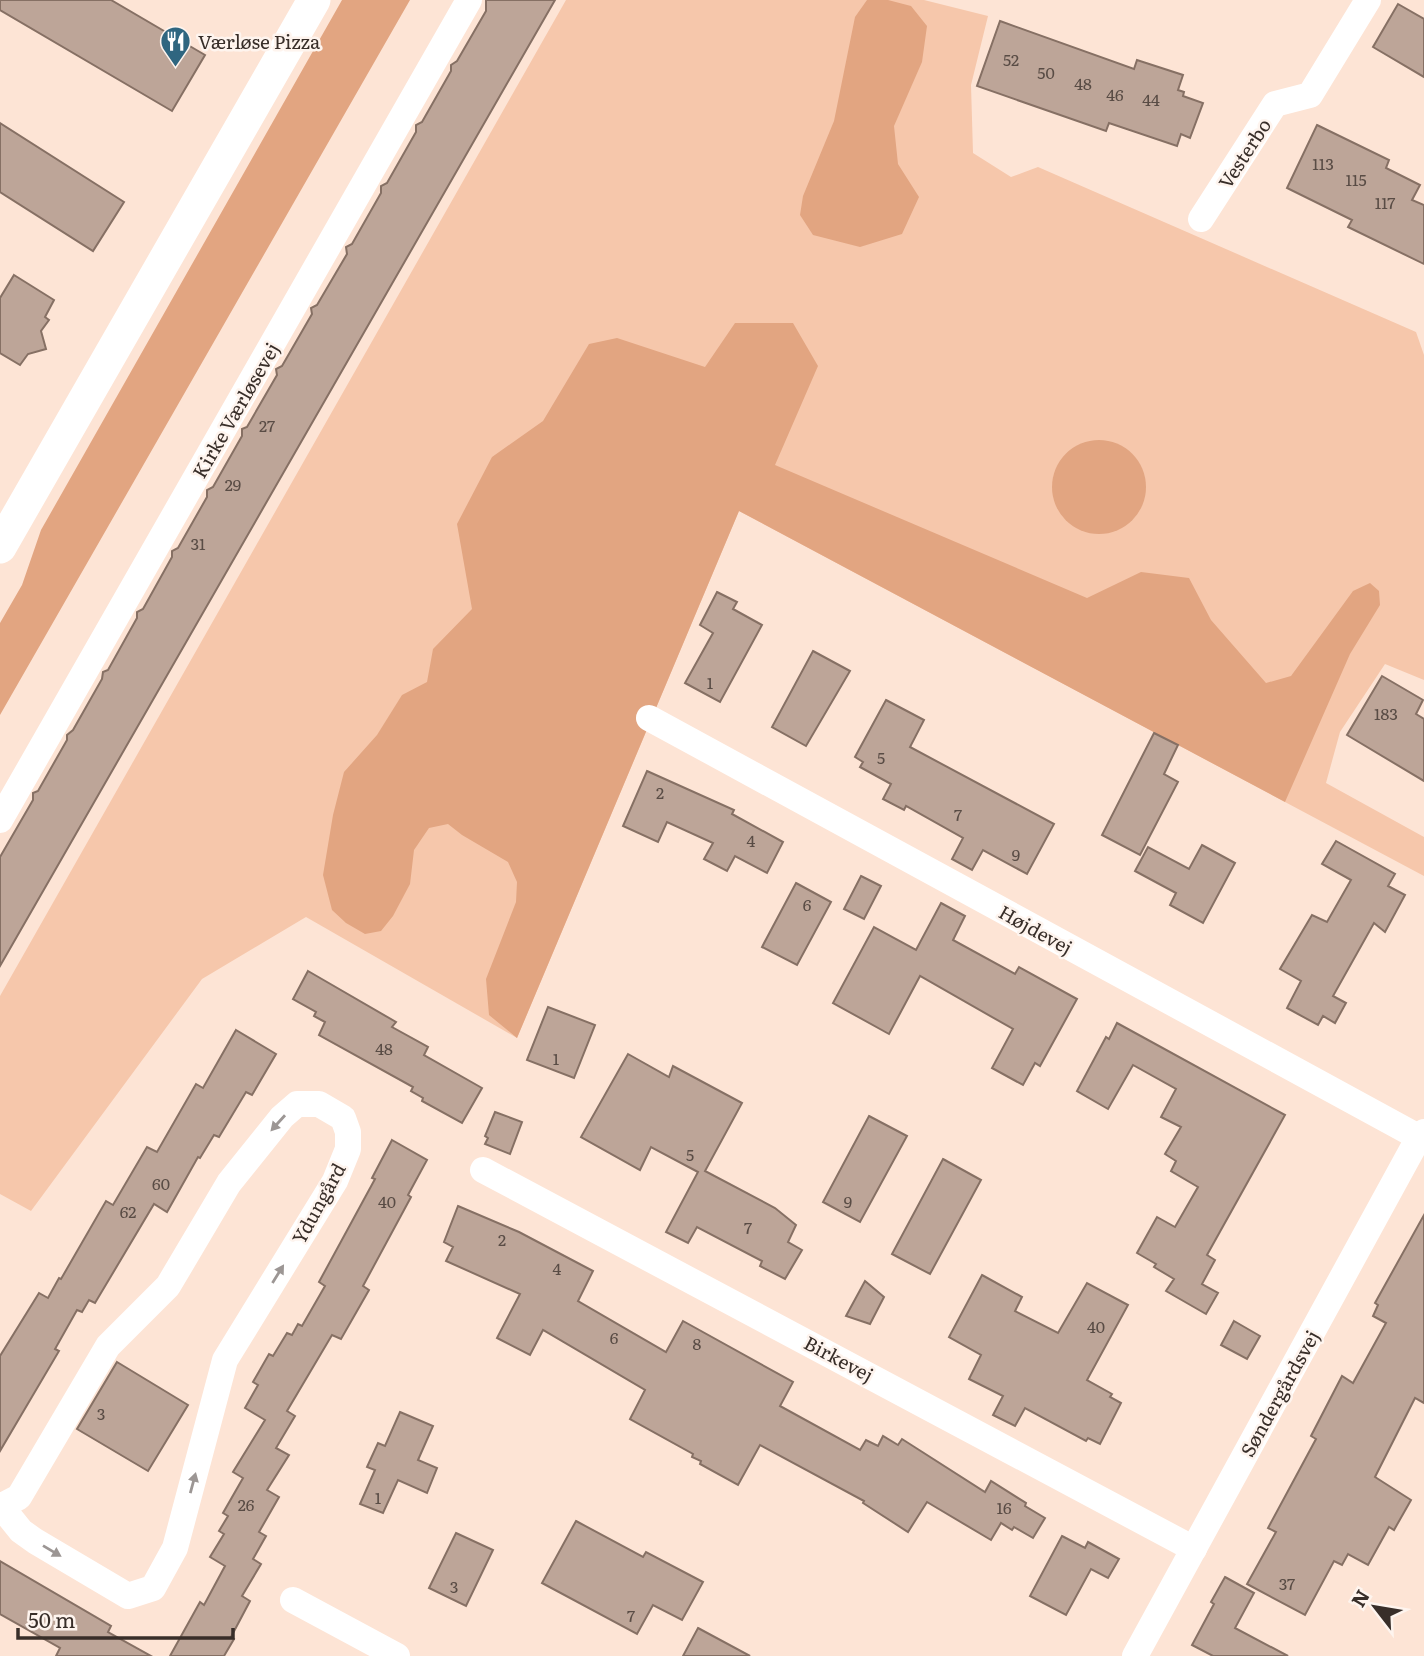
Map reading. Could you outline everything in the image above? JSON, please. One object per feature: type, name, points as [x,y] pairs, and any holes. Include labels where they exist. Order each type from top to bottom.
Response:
[{"type":"street","points":[[0,547],[314,0]]},
{"type":"street","name":"Kirke Værløsevej","points":[[0,820],[469,0]]},
{"type":"street","name":"Vesterbo","points":[[1201,219],[1275,104],[1310,95],[1368,0]]},
{"type":"street","name":"Højdevej","points":[[649,718],[1422,1136]]},
{"type":"street","name":"Ydungård","points":[[297,1104],[319,1104],[343,1118],[348,1132],[348,1149],[335,1181],[225,1360],[175,1548],[153,1588],[128,1596],[28,1536],[1,1506],[19,1497],[108,1346],[168,1286],[229,1184],[282,1117],[297,1104]]},
{"type":"street","name":"Søndergårdsvej","points":[[1135,1656],[1422,1136]]},
{"type":"street","name":"Birkevej","points":[[482,1170],[1194,1549]]},
{"type":"street","points":[[293,1600],[397,1656]]},
{"type":"shaded area","points":[[342,0],[410,0],[0,715],[0,623],[22,585],[41,530]]},
{"type":"shaded area","points":[[566,0],[924,0],[988,16],[971,85],[973,153],[1011,177],[1038,167],[1416,332],[1424,355],[1424,680],[1385,664],[1340,732],[1326,783],[1424,837],[1424,876],[739,511],[517,1038],[306,917],[202,979],[31,1211],[0,1194],[0,996]]},
{"type":"shaded area","points":[[867,0],[888,0],[911,6],[927,26],[922,62],[894,126],[898,164],[919,197],[902,234],[860,247],[813,235],[800,215],[803,196],[834,121],[855,17]]},
{"type":"shaded area","points":[[735,323],[793,323],[818,366],[775,465],[1087,598],[1141,572],[1189,578],[1211,620],[1266,683],[1291,676],[1353,591],[1370,583],[1379,591],[1380,605],[1350,654],[1285,802],[739,511],[517,1038],[489,1015],[486,979],[516,902],[517,882],[508,862],[448,824],[429,828],[414,850],[410,884],[393,916],[381,931],[365,934],[346,923],[332,910],[323,875],[333,815],[344,772],[377,735],[402,695],[427,682],[433,649],[472,609],[457,524],[492,457],[543,421],[589,344],[617,338],[705,367]]},
{"type":"shaded area","points":[[1099,440],[1117,444],[1132,454],[1142,469],[1146,487],[1142,505],[1132,520],[1117,530],[1099,534],[1081,530],[1066,520],[1056,505],[1052,487],[1056,469],[1066,454],[1081,444]]},
{"type":"building","points":[[0,0],[111,0],[205,55],[172,111],[0,10]]},
{"type":"building","points":[[486,0],[555,0],[0,966],[0,857],[33,800],[33,793],[38,791],[67,740],[67,735],[73,730],[102,679],[103,672],[108,670],[137,618],[137,612],[143,609],[172,557],[172,551],[178,548],[207,497],[207,490],[213,487],[242,436],[242,429],[247,427],[277,375],[276,369],[282,366],[312,314],[311,308],[317,305],[347,254],[346,247],[352,244],[381,193],[381,186],[387,183],[416,132],[416,125],[422,122],[451,71],[451,65],[457,61],[486,11]]},
{"type":"building","points":[[1398,4],[1424,19],[1424,77],[1373,47]]},
{"type":"building","points":[[1000,21],[1134,69],[1137,60],[1183,75],[1178,90],[1184,92],[1183,96],[1203,103],[1190,138],[1181,134],[1177,146],[1109,123],[1106,131],[977,86]]},
{"type":"building","points":[[0,123],[124,202],[93,251],[0,192]]},
{"type":"building","points":[[1317,125],[1389,160],[1386,168],[1420,185],[1412,200],[1424,205],[1424,264],[1348,227],[1352,220],[1287,188]]},
{"type":"building","points":[[14,275],[54,300],[45,317],[49,320],[41,331],[46,349],[28,354],[20,365],[0,353],[0,298]]},
{"type":"building","points":[[717,592],[737,602],[733,609],[762,625],[720,702],[685,683],[713,633],[700,625]]},
{"type":"building","points":[[813,651],[850,671],[806,746],[772,727]]},
{"type":"building","points":[[1382,676],[1423,700],[1416,714],[1424,719],[1424,781],[1347,735]]},
{"type":"building","points":[[886,700],[924,720],[910,747],[1054,824],[1027,874],[983,850],[972,870],[952,859],[963,838],[906,806],[904,810],[883,799],[891,784],[860,767],[863,762],[855,757]]},
{"type":"building","points":[[1154,733],[1178,745],[1164,774],[1178,782],[1140,855],[1102,835]]},
{"type":"building","points":[[647,771],[734,810],[732,814],[783,842],[767,873],[735,856],[727,871],[704,859],[713,843],[667,822],[658,842],[623,826]]},
{"type":"building","points":[[1336,841],[1395,874],[1388,886],[1405,895],[1385,932],[1374,923],[1333,996],[1346,1003],[1335,1023],[1323,1016],[1318,1025],[1287,1008],[1301,981],[1280,969],[1312,915],[1327,922],[1351,880],[1322,864]]},
{"type":"building","points":[[1202,845],[1235,863],[1203,923],[1170,905],[1176,893],[1135,871],[1148,847],[1189,869]]},
{"type":"building","points":[[861,876],[881,886],[864,919],[844,909]]},
{"type":"building","points":[[796,883],[831,902],[797,965],[762,947]]},
{"type":"building","points":[[941,903],[965,916],[953,940],[1015,974],[1019,967],[1077,999],[1040,1066],[1035,1063],[1023,1085],[992,1068],[1013,1029],[920,976],[889,1034],[833,1003],[874,927],[916,950]]},
{"type":"building","points":[[308,971],[396,1022],[392,1027],[428,1047],[424,1055],[482,1088],[462,1123],[422,1101],[423,1098],[411,1091],[413,1087],[319,1035],[325,1022],[314,1016],[316,1012],[293,999]]},
{"type":"building","points":[[548,1007],[595,1025],[574,1078],[527,1060]]},
{"type":"building","points":[[1117,1023],[1285,1115],[1207,1255],[1215,1260],[1202,1284],[1218,1293],[1206,1314],[1166,1291],[1174,1279],[1137,1253],[1157,1217],[1175,1227],[1198,1187],[1171,1171],[1176,1161],[1165,1154],[1181,1127],[1161,1117],[1176,1089],[1133,1065],[1108,1109],[1077,1091],[1106,1037],[1109,1039]]},
{"type":"building","points":[[236,1030],[276,1054],[252,1095],[246,1092],[219,1137],[214,1135],[200,1158],[198,1157],[167,1212],[154,1204],[95,1303],[89,1300],[82,1312],[77,1310],[55,1349],[59,1351],[0,1451],[0,1356],[39,1293],[48,1298],[106,1201],[113,1205],[147,1147],[157,1152],[196,1084],[203,1088]]},
{"type":"building","points":[[628,1054],[669,1077],[673,1066],[742,1103],[705,1171],[775,1208],[796,1225],[788,1242],[802,1250],[785,1279],[760,1266],[762,1261],[697,1227],[688,1243],[666,1232],[698,1172],[651,1147],[640,1170],[581,1137]]},
{"type":"building","points":[[495,1112],[522,1122],[510,1154],[485,1144],[488,1138],[485,1136]]},
{"type":"building","points":[[869,1116],[907,1136],[860,1222],[823,1202]]},
{"type":"building","points":[[392,1140],[427,1160],[408,1195],[411,1197],[363,1286],[369,1290],[341,1339],[332,1335],[287,1411],[295,1416],[276,1448],[289,1455],[267,1490],[279,1497],[259,1532],[266,1536],[253,1559],[261,1564],[242,1596],[250,1601],[231,1637],[234,1639],[224,1656],[170,1656],[200,1602],[204,1605],[225,1566],[210,1557],[224,1534],[219,1531],[228,1516],[223,1513],[243,1478],[233,1472],[265,1420],[245,1408],[258,1385],[253,1382],[269,1354],[273,1356],[287,1333],[292,1335],[298,1324],[302,1326],[325,1286],[319,1282],[375,1179],[372,1178]]},
{"type":"building","points":[[943,1159],[981,1180],[930,1274],[892,1254]]},
{"type":"building","points":[[458,1206],[519,1232],[593,1271],[578,1301],[666,1352],[683,1321],[793,1382],[780,1406],[860,1450],[866,1440],[878,1446],[883,1436],[898,1445],[902,1439],[985,1492],[991,1481],[1045,1518],[1033,1538],[1001,1523],[991,1540],[927,1502],[908,1532],[863,1503],[864,1501],[760,1445],[738,1485],[700,1464],[701,1461],[692,1457],[693,1454],[630,1419],[645,1390],[543,1330],[530,1355],[497,1338],[520,1294],[446,1261],[453,1247],[444,1242]]},
{"type":"building","points":[[1424,1215],[1424,1403],[1415,1398],[1375,1477],[1411,1500],[1394,1530],[1389,1527],[1368,1565],[1348,1554],[1342,1565],[1334,1561],[1305,1615],[1247,1584],[1276,1532],[1268,1528],[1316,1439],[1311,1436],[1342,1376],[1353,1383],[1386,1323],[1373,1316],[1378,1305],[1375,1303]]},
{"type":"building","points":[[982,1275],[1022,1297],[1015,1311],[1058,1333],[1087,1283],[1128,1305],[1087,1380],[1112,1394],[1110,1397],[1121,1403],[1100,1444],[1088,1438],[1086,1441],[1025,1408],[1015,1426],[993,1415],[1003,1396],[969,1379],[981,1355],[949,1337]]},
{"type":"building","points":[[865,1281],[884,1297],[870,1324],[846,1316]]},
{"type":"building","points":[[1234,1321],[1260,1336],[1247,1359],[1221,1345]]},
{"type":"building","points":[[117,1362],[188,1405],[148,1471],[77,1429]]},
{"type":"building","points":[[400,1412],[433,1426],[418,1460],[437,1468],[427,1493],[398,1480],[383,1513],[360,1504],[375,1470],[367,1467],[378,1443],[385,1446]]},
{"type":"building","points":[[576,1521],[643,1557],[646,1552],[703,1582],[682,1620],[653,1605],[637,1634],[542,1583]]},
{"type":"building","points":[[456,1533],[493,1550],[466,1606],[429,1588]]},
{"type":"building","points":[[1062,1536],[1085,1548],[1088,1542],[1119,1559],[1108,1578],[1091,1569],[1066,1615],[1030,1596]]},
{"type":"building","points":[[0,1561],[111,1626],[108,1632],[151,1656],[56,1656],[60,1648],[0,1614]]},
{"type":"building","points":[[1225,1577],[1254,1593],[1235,1628],[1288,1656],[1213,1656],[1192,1645]]},
{"type":"building","points":[[698,1628],[750,1656],[683,1656]]},
{"type":"place","name":"Værløse Pizza","points":[[175,68]]}]
